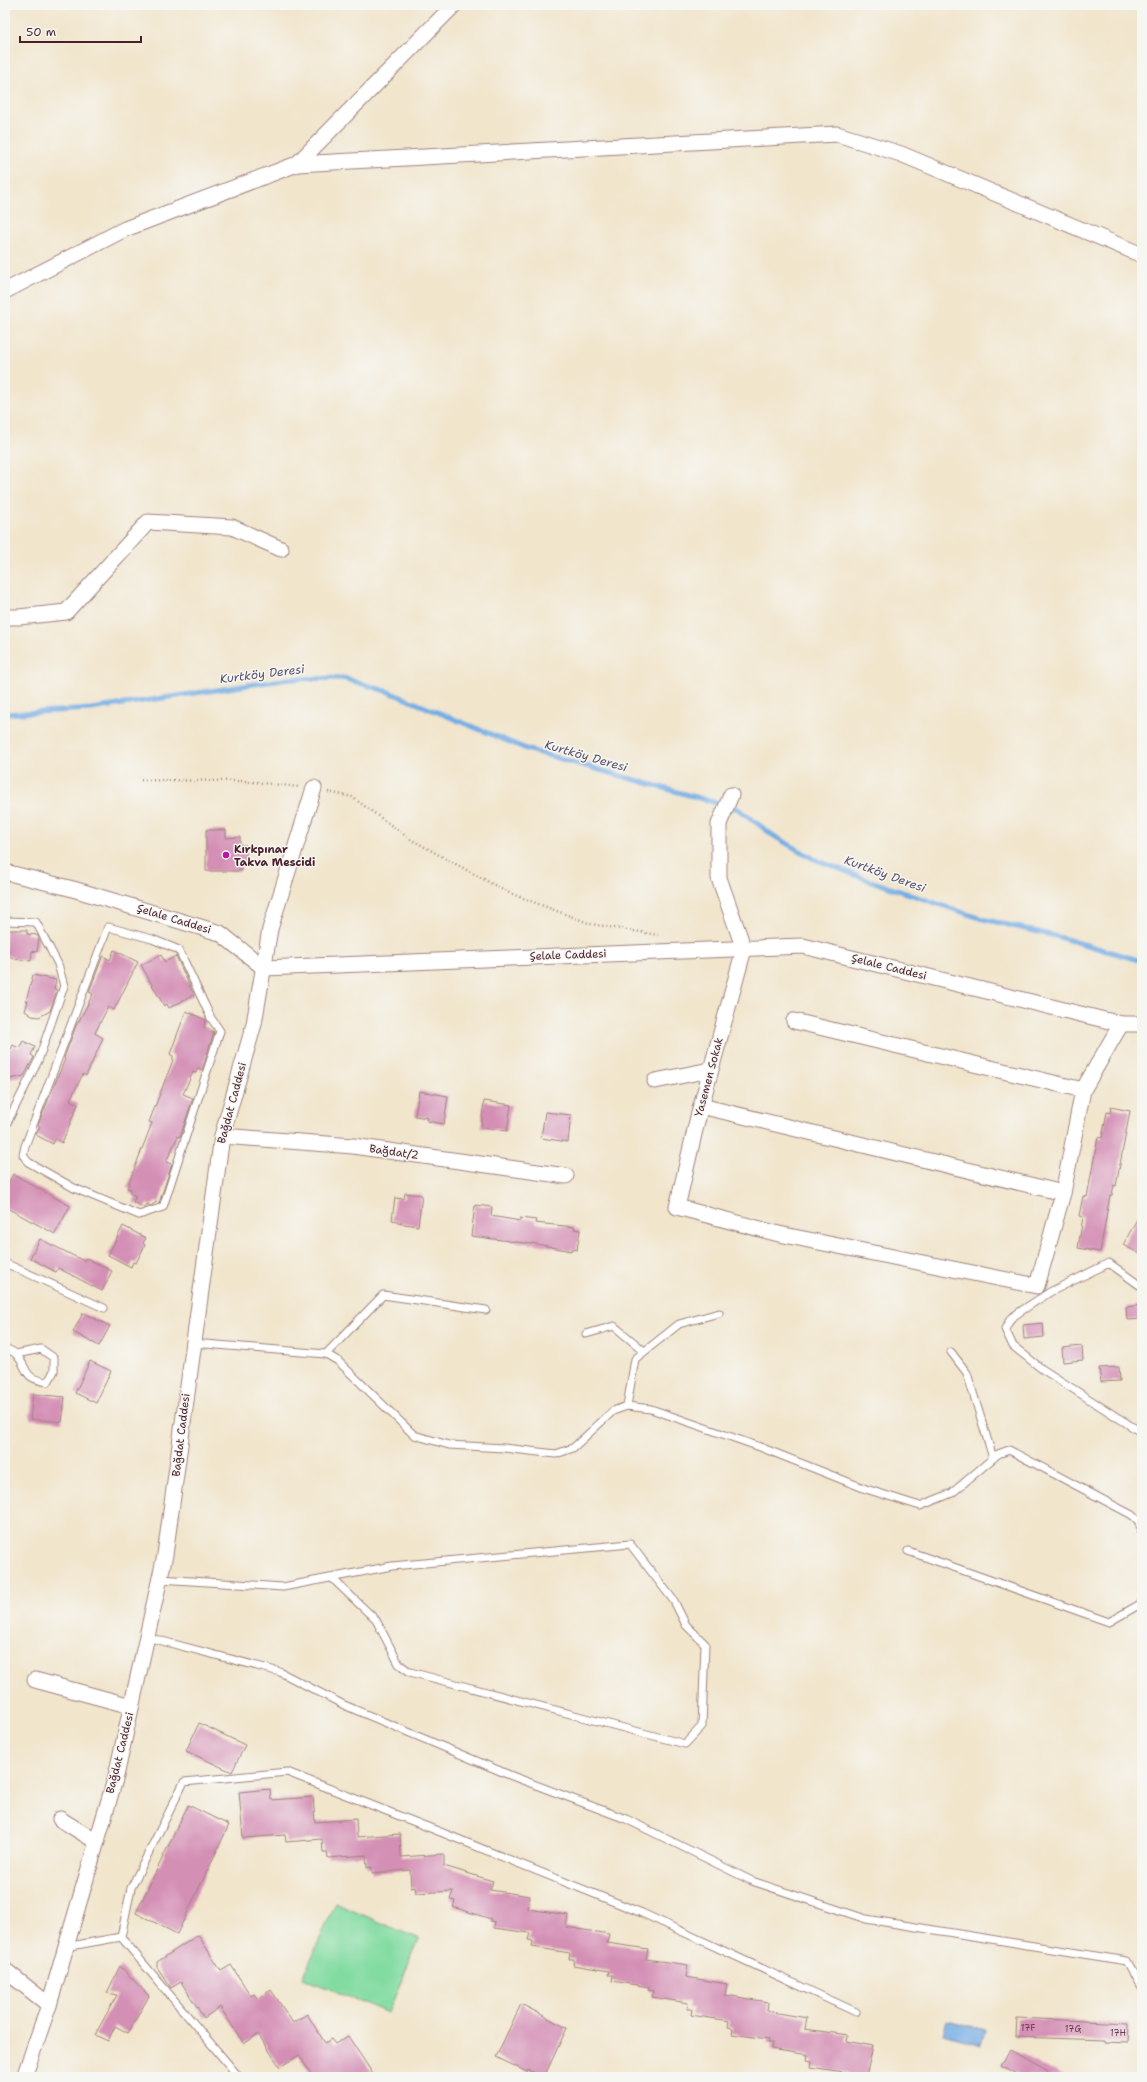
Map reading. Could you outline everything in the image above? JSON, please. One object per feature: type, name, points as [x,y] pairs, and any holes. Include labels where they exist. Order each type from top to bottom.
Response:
[{"type":"street","points":[[297,164],[454,5]]},
{"type":"street","points":[[5,291],[125,229],[297,164],[837,134],[901,154],[1142,255]]},
{"type":"street","points":[[5,617],[66,612],[148,522],[232,527],[280,549]]},
{"type":"street","name":"Bağdat Caddesi","points":[[24,2077],[49,2005],[116,1776],[132,1706],[165,1555],[222,1136],[254,1024],[270,929],[314,788]]},
{"type":"street","points":[[731,794],[719,824],[719,878],[744,949]]},
{"type":"street","name":"Şelale Caddesi","points":[[5,872],[73,889],[220,934],[264,968],[803,946],[1121,1024],[1142,1024]]},
{"type":"street","name":"Yasemen Sokak","points":[[744,949],[710,1070],[677,1207],[779,1234],[1037,1286],[1063,1193]]},
{"type":"street","points":[[794,1021],[1083,1090]]},
{"type":"street","points":[[701,1106],[1063,1193],[1083,1090],[1121,1024]]},
{"type":"street","points":[[655,1081],[710,1070]]},
{"type":"street","name":"Bağdat/2","points":[[222,1136],[353,1146],[566,1176]]},
{"type":"street","points":[[35,1680],[132,1706]]},
{"type":"street","points":[[60,1818],[96,1842]]},
{"type":"street","points":[[5,1970],[49,2005]]},
{"type":"lane","points":[[5,921],[36,922],[58,964],[64,986],[38,1060],[5,1127]]},
{"type":"lane","points":[[108,927],[152,939],[179,950],[211,1018],[220,1031],[163,1207],[139,1215],[74,1188],[28,1162],[23,1155],[24,1146],[53,1068],[108,927]]},
{"type":"lane","points":[[5,1263],[104,1308]]},
{"type":"lane","points":[[1142,1287],[1109,1263],[1050,1292],[1024,1308],[1011,1318],[1005,1329],[1013,1346],[1042,1369],[1142,1433]]},
{"type":"lane","points":[[326,1354],[383,1295],[486,1310]]},
{"type":"lane","points":[[627,1406],[635,1359],[679,1324],[719,1313]]},
{"type":"lane","points":[[586,1334],[614,1326],[644,1351]]},
{"type":"lane","points":[[193,1343],[326,1354],[338,1361],[414,1435],[449,1445],[504,1448],[556,1454],[573,1448],[613,1411],[627,1406],[651,1410],[760,1448],[866,1490],[920,1506],[952,1493],[993,1458],[1009,1450],[1132,1516],[1139,1523],[1142,1532]]},
{"type":"lane","points":[[5,1348],[16,1354],[28,1375],[39,1381],[48,1382],[54,1371],[54,1358],[41,1349],[16,1354]]},
{"type":"lane","points":[[951,1352],[967,1373],[993,1458]]},
{"type":"lane","points":[[160,1579],[283,1587],[392,1566],[630,1544],[674,1601],[686,1625],[705,1644],[702,1726],[685,1744],[410,1672],[399,1664],[376,1620],[333,1578]]},
{"type":"lane","points":[[908,1551],[1109,1622],[1142,1603]]},
{"type":"lane","points":[[147,1637],[280,1672],[344,1705],[505,1773],[626,1819],[752,1881],[866,1919],[1127,1961],[1142,1988]]},
{"type":"lane","points":[[120,1937],[131,1888],[184,1782],[287,1772],[642,1913],[856,2012]]},
{"type":"lane","points":[[65,1947],[120,1937]]},
{"type":"lane","points":[[120,1937],[239,2077]]},
{"type":"path","points":[[141,780],[244,781],[314,788],[352,797],[410,839],[507,892],[591,924],[660,935]]},
{"type":"green space","points":[[335,1903],[419,1939],[388,2013],[303,1978]]},
{"type":"water","points":[[948,2020],[985,2030],[981,2045],[944,2034]]},
{"type":"building","name":"Kırkpınar Takva Mescidi","points":[[206,830],[226,830],[226,838],[240,837],[240,845],[246,845],[246,865],[241,865],[241,871],[206,871]]},
{"type":"building","points":[[6,930],[27,930],[27,934],[37,935],[39,938],[37,952],[32,951],[31,961],[15,959],[5,954]]},
{"type":"building","points":[[114,950],[138,962],[114,1010],[108,1007],[95,1033],[103,1038],[86,1076],[83,1074],[70,1100],[78,1104],[62,1143],[55,1139],[53,1144],[36,1135],[40,1126],[38,1125],[65,1059],[64,1058],[77,1023],[93,994],[89,992],[103,956],[110,960]]},
{"type":"building","points":[[161,955],[165,962],[176,956],[194,995],[169,1008],[167,1004],[164,1006],[141,965]]},
{"type":"building","points":[[33,975],[56,980],[54,989],[57,990],[50,1011],[39,1017],[32,1016],[25,1011]]},
{"type":"building","points":[[186,1011],[206,1020],[204,1027],[214,1032],[202,1070],[198,1068],[196,1073],[193,1072],[183,1094],[193,1098],[180,1137],[178,1136],[166,1162],[172,1164],[159,1203],[156,1202],[151,1206],[147,1204],[145,1208],[133,1202],[136,1196],[129,1193],[131,1189],[127,1188],[152,1123],[149,1122],[173,1060],[173,1056],[170,1054]]},
{"type":"building","points":[[23,1041],[35,1047],[31,1055],[34,1057],[24,1076],[5,1080],[5,1045],[11,1049],[13,1045],[19,1048]]},
{"type":"building","points":[[419,1091],[448,1096],[444,1124],[427,1121],[428,1118],[415,1116]]},
{"type":"building","points":[[484,1101],[511,1105],[507,1131],[481,1127]]},
{"type":"building","points":[[1111,1107],[1130,1111],[1116,1186],[1114,1185],[1112,1195],[1110,1195],[1100,1252],[1078,1248],[1083,1217],[1079,1216],[1083,1196],[1087,1197],[1098,1137],[1102,1138],[1107,1112],[1110,1113]]},
{"type":"building","points":[[545,1112],[571,1115],[568,1142],[541,1138]]},
{"type":"building","points":[[13,1174],[70,1206],[55,1234],[5,1207],[5,1189]]},
{"type":"building","points":[[405,1193],[422,1195],[418,1226],[398,1223],[398,1221],[392,1220],[395,1198],[404,1199]]},
{"type":"building","points":[[475,1205],[492,1207],[491,1216],[520,1221],[520,1218],[536,1220],[535,1223],[575,1227],[574,1229],[580,1230],[577,1250],[571,1249],[571,1251],[532,1243],[471,1236]]},
{"type":"building","points":[[1142,1210],[1142,1255],[1123,1245]]},
{"type":"building","points":[[123,1226],[146,1238],[143,1243],[145,1245],[136,1263],[133,1262],[131,1267],[108,1255]]},
{"type":"building","points":[[40,1239],[84,1261],[86,1258],[112,1271],[102,1291],[58,1268],[56,1272],[30,1258]]},
{"type":"building","points":[[1142,1305],[1142,1319],[1127,1320],[1126,1307]]},
{"type":"building","points":[[83,1313],[110,1326],[99,1346],[73,1332]]},
{"type":"building","points":[[1043,1323],[1044,1337],[1024,1339],[1023,1325]]},
{"type":"building","points":[[1082,1346],[1083,1360],[1063,1362],[1062,1348]]},
{"type":"building","points":[[90,1361],[111,1371],[96,1403],[75,1393]]},
{"type":"building","points":[[1119,1367],[1120,1381],[1101,1382],[1099,1368]]},
{"type":"building","points":[[33,1394],[65,1397],[62,1422],[30,1419]]},
{"type":"building","points":[[199,1723],[245,1745],[232,1772],[186,1751]]},
{"type":"building","points":[[270,1789],[271,1800],[313,1797],[315,1822],[356,1819],[357,1837],[400,1834],[401,1857],[444,1854],[444,1866],[493,1881],[490,1890],[530,1896],[528,1909],[568,1915],[566,1927],[609,1934],[607,1943],[648,1949],[646,1959],[688,1965],[686,1977],[727,1984],[725,1995],[768,2002],[767,2011],[807,2018],[805,2029],[847,2035],[846,2041],[873,2046],[866,2077],[848,2077],[849,2073],[811,2067],[812,2061],[807,2060],[808,2055],[771,2049],[772,2043],[767,2043],[768,2039],[732,2034],[733,2028],[728,2027],[729,2021],[691,2015],[692,2009],[687,2009],[688,2003],[652,1997],[653,1991],[648,1990],[649,1987],[612,1981],[613,1975],[608,1975],[609,1971],[573,1965],[574,1959],[569,1959],[570,1953],[532,1947],[533,1941],[528,1940],[530,1933],[494,1928],[495,1922],[490,1921],[491,1919],[453,1907],[455,1901],[450,1900],[453,1891],[416,1893],[415,1887],[411,1888],[410,1870],[372,1873],[372,1867],[367,1868],[366,1855],[328,1858],[327,1852],[323,1852],[322,1839],[286,1842],[285,1835],[243,1838],[239,1792]]},
{"type":"building","points":[[188,1805],[229,1825],[177,1934],[136,1913]]},
{"type":"building","points":[[198,1935],[221,1971],[231,1965],[251,1996],[254,1994],[258,1999],[271,1990],[293,2023],[307,2014],[325,2043],[331,2039],[335,2044],[348,2036],[375,2077],[313,2077],[299,2055],[280,2067],[258,2034],[244,2044],[220,2007],[204,2018],[181,1982],[171,1988],[157,1967],[157,1962]]},
{"type":"building","points":[[120,1966],[149,1996],[128,2033],[115,2026],[108,2041],[95,2035],[117,1995],[107,1993]]},
{"type":"building","points":[[521,2004],[567,2028],[544,2077],[528,2070],[527,2072],[496,2057]]},
{"type":"building","points":[[1017,2018],[1129,2023],[1128,2043],[1106,2042],[1106,2040],[1016,2037]]},
{"type":"building","points":[[1010,2049],[1063,2077],[1021,2077],[1001,2066]]},
{"type":"waterway","name":"Kurtköy Deresi","points":[[5,714],[91,709],[289,679],[343,678],[389,692],[529,750],[738,809],[774,836],[814,859],[868,880],[979,918],[1055,936],[1142,961]]},
{"type":"place","name":"Kırkpınar Takva Mescidi","points":[[226,855]]}]
